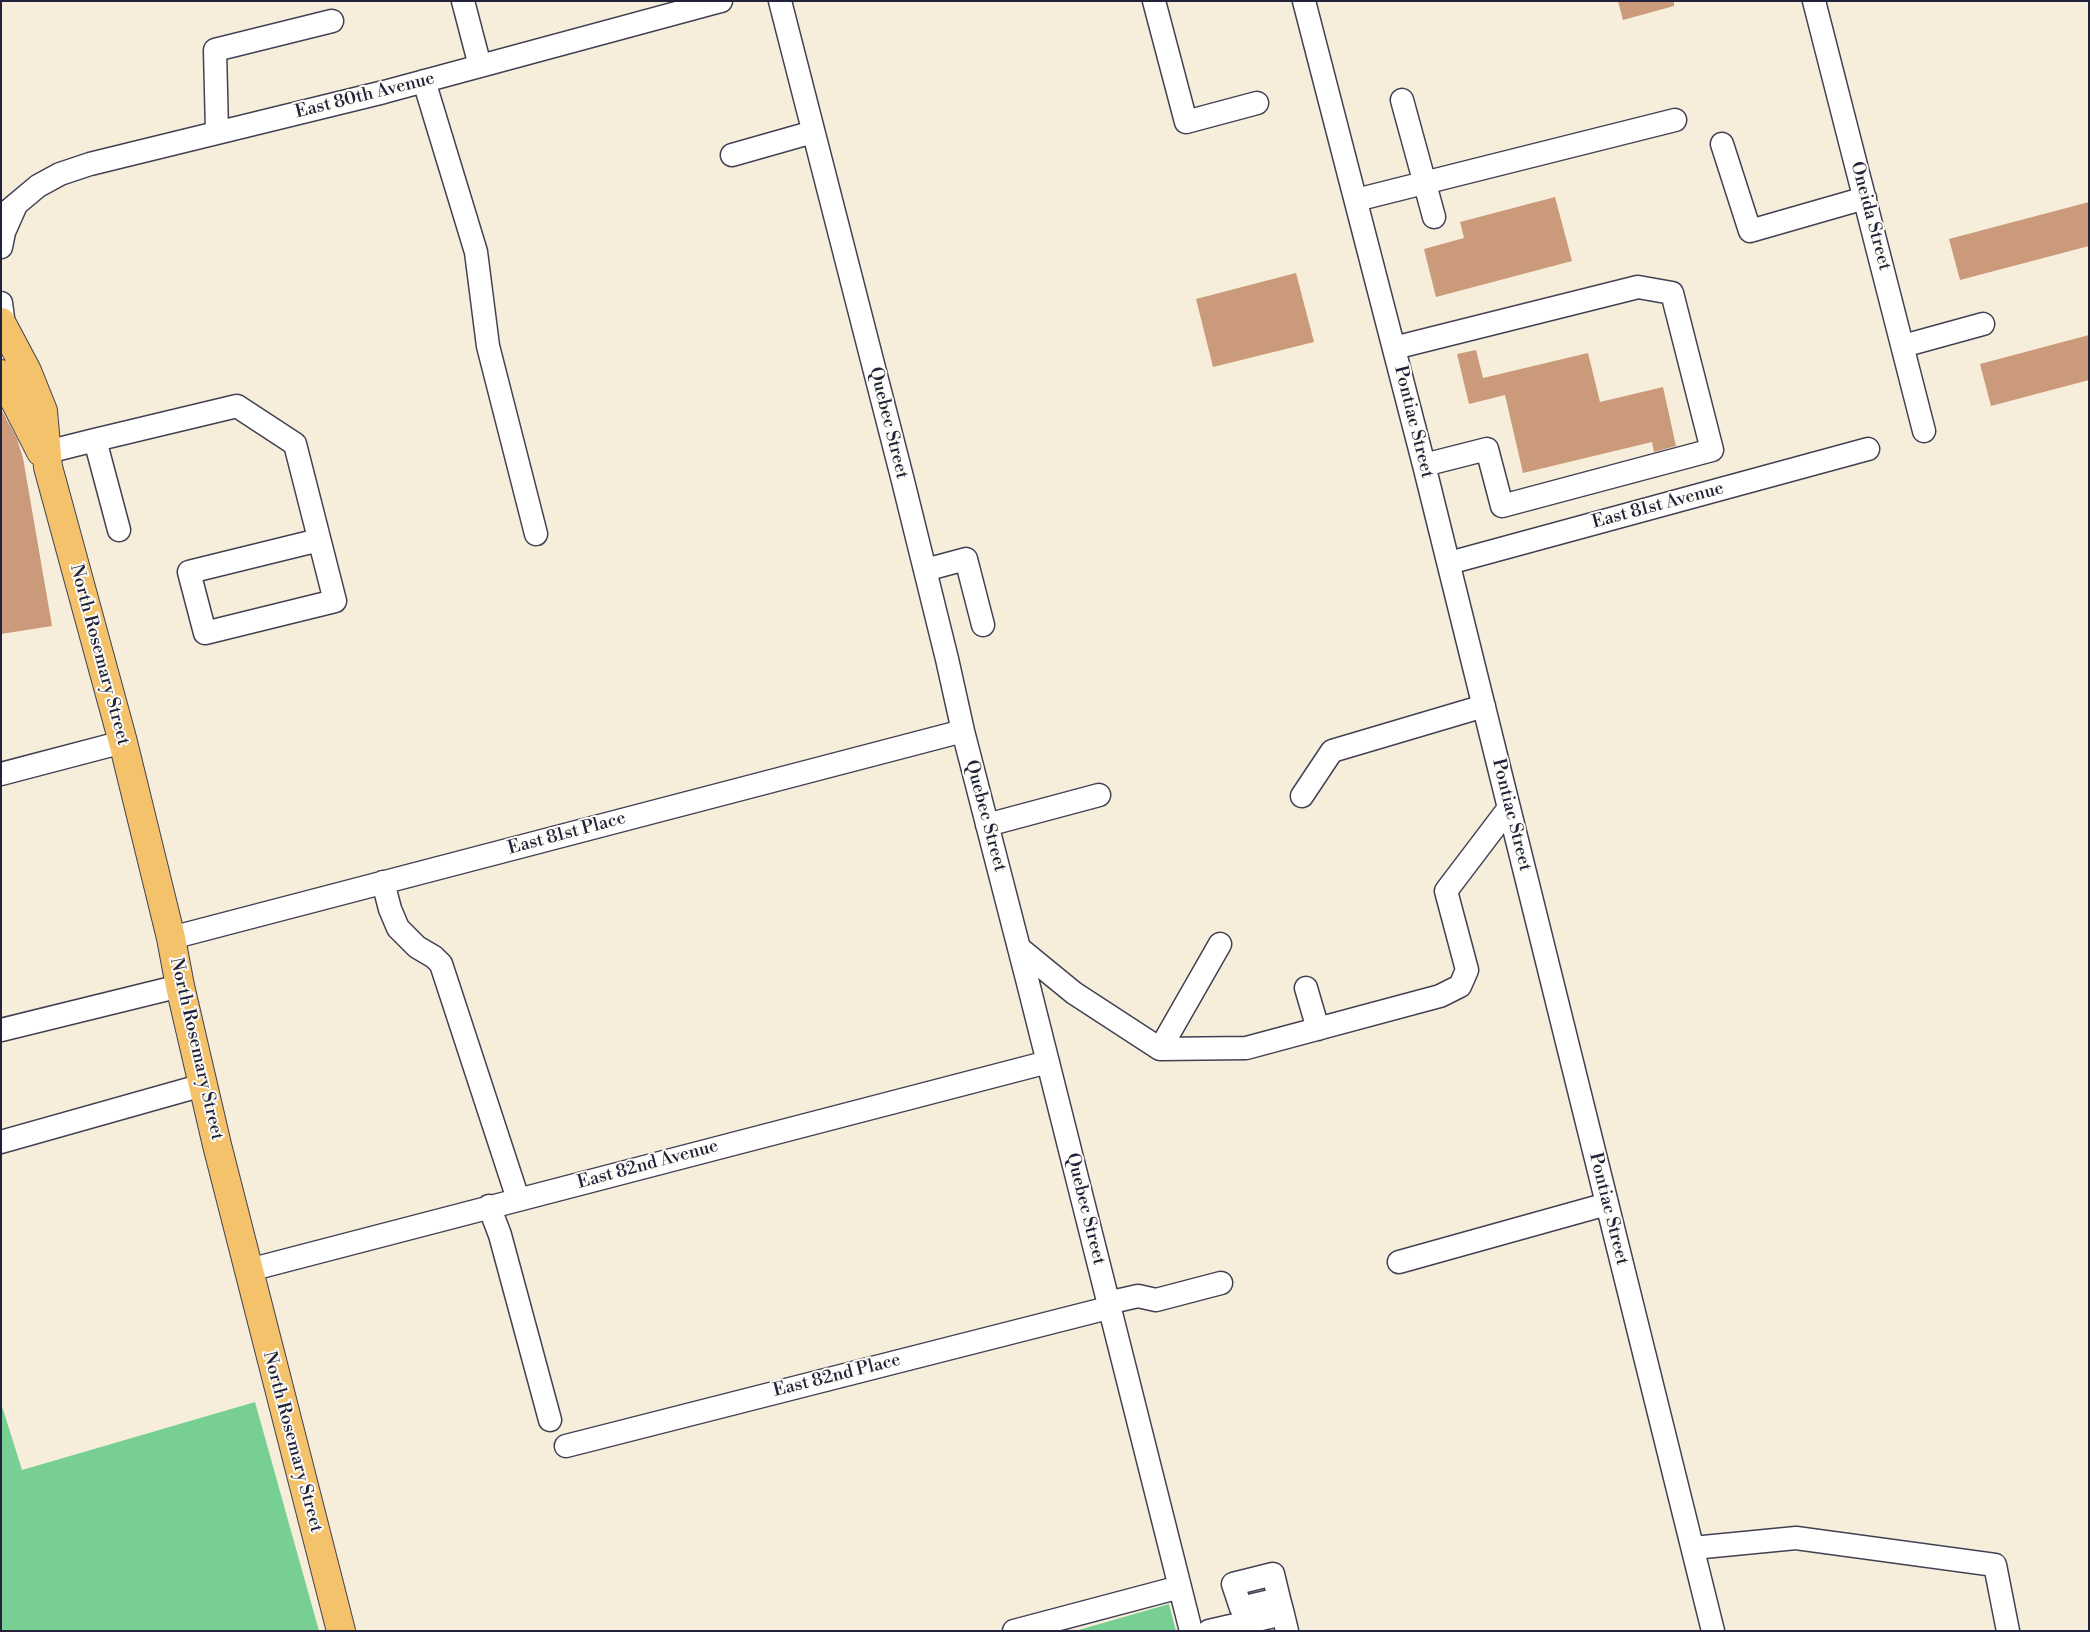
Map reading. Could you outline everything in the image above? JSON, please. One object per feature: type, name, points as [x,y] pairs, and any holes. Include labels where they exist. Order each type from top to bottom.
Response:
[{"type":"main road","name":"North Rosemary Street","points":[[2,317],[27,371],[43,412],[47,459],[123,742],[171,938],[203,1085],[341,1631]]},
{"type":"main road","name":"North Rosemary Street","points":[[1,374],[47,459]]},
{"type":"street","points":[[463,1],[480,66]]},
{"type":"street","name":"East 80th Avenue","points":[[1,246],[9,211],[38,186],[73,169],[480,66],[678,6],[721,1]]},
{"type":"street","name":"Quebec Street","points":[[780,1],[1191,1631]]},
{"type":"street","points":[[1154,1],[1186,122],[1257,103]]},
{"type":"street","name":"Pontiac Street","points":[[1304,1],[1449,563],[1713,1631]]},
{"type":"street","name":"Oneida Street","points":[[1814,1],[1924,431]]},
{"type":"street","points":[[217,132],[215,50],[332,21]]},
{"type":"street","points":[[424,81],[476,252],[488,346],[536,534]]},
{"type":"street","points":[[1402,100],[1434,218]]},
{"type":"street","points":[[1356,200],[1675,120]]},
{"type":"street","points":[[732,155],[813,132]]},
{"type":"street","points":[[1722,144],[1750,231],[1865,198]]},
{"type":"street","points":[[1394,348],[1638,287],[1672,293],[1712,450],[1502,506],[1487,449],[1424,466]]},
{"type":"street","points":[[1903,346],[1983,324]]},
{"type":"street","points":[[47,459],[96,440],[237,406],[295,444],[335,601],[205,633],[189,572],[319,540]]},
{"type":"street","points":[[96,440],[119,530]]},
{"type":"street","name":"East 81st Avenue","points":[[1449,563],[1868,449]]},
{"type":"street","points":[[925,570],[966,559],[983,625]]},
{"type":"street","points":[[1302,796],[1332,752],[1484,706]]},
{"type":"street","name":"East 81st Place","points":[[171,938],[963,731]]},
{"type":"street","points":[[1,774],[123,742]]},
{"type":"street","points":[[987,825],[1099,795]]},
{"type":"street","points":[[1019,948],[1074,992],[1160,1049],[1246,1048],[1440,996],[1460,986],[1467,970],[1446,891],[1509,808]]},
{"type":"street","points":[[383,882],[390,909],[398,928],[417,947],[434,957],[441,964],[518,1199]]},
{"type":"street","points":[[1160,1049],[1220,944]]},
{"type":"street","points":[[1,1030],[180,986]]},
{"type":"street","points":[[1306,988],[1318,1029]]},
{"type":"street","name":"East 82nd Avenue","points":[[249,1270],[1048,1062]]},
{"type":"street","points":[[1,1142],[203,1085]]},
{"type":"street","points":[[1399,1262],[1607,1204]]},
{"type":"street","points":[[489,1206],[500,1235],[550,1420]]},
{"type":"street","name":"East 82nd Place","points":[[566,1446],[1138,1296],[1156,1300],[1221,1283]]},
{"type":"street","points":[[1693,1548],[1796,1538],[1995,1565],[2008,1631]]},
{"type":"street","points":[[1014,1631],[1180,1587]]},
{"type":"street","points":[[1208,1631],[1283,1615]]},
{"type":"green space","points":[[255,1402],[319,1631],[1,1631],[1,1403],[22,1470]]},
{"type":"green space","points":[[1169,1604],[1176,1631],[1075,1631]]},
{"type":"building","points":[[1618,1],[1674,1],[1674,6],[1623,20]]},
{"type":"building","points":[[1555,197],[1572,261],[1436,297],[1424,249],[1464,238],[1460,222]]},
{"type":"building","points":[[2089,202],[2089,246],[1960,280],[1949,239]]},
{"type":"building","points":[[1296,273],[1314,342],[1213,367],[1196,299]]},
{"type":"building","points":[[2089,335],[2089,380],[1991,406],[1980,364]]},
{"type":"building","points":[[1476,350],[1483,378],[1588,353],[1600,402],[1663,387],[1676,446],[1654,452],[1652,442],[1523,473],[1505,395],[1469,404],[1457,354]]},
{"type":"building","points":[[1,409],[17,439],[23,458],[52,626],[1,634]]}]
